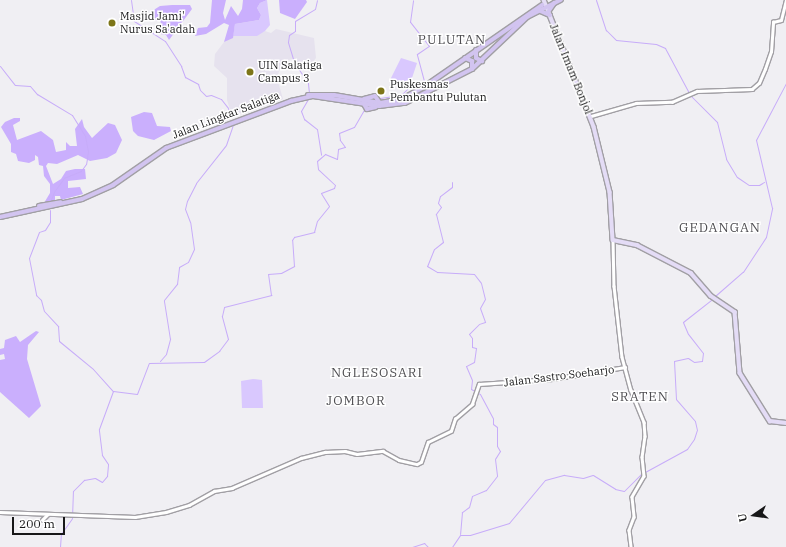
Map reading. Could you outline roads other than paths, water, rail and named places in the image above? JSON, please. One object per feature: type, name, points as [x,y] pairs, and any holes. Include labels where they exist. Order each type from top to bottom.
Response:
[{"type":"highway","points":[[379,104],[404,103],[472,69],[483,61],[516,27],[545,2],[561,0]]},
{"type":"highway","points":[[536,10],[549,14],[554,1]]},
{"type":"highway","points":[[379,104],[393,102],[411,95],[476,50],[497,38],[536,10]]},
{"type":"highway","points":[[476,50],[476,58],[483,61]]},
{"type":"highway","points":[[465,58],[472,61],[472,69]]},
{"type":"highway","name":"Jalan Lingkar Salatiga","points":[[0,216],[67,202],[81,197],[118,180],[168,145],[307,96],[323,95],[360,100],[375,96],[379,104],[368,109],[364,104],[323,95]]},
{"type":"main road","name":"Jalan Imam Bonjol","points":[[545,2],[591,116],[610,192],[613,240]]},
{"type":"main road","points":[[613,240],[637,244],[687,270],[711,296],[734,310],[737,316],[740,373],[770,421],[786,423]]},
{"type":"street","points":[[591,116],[632,104],[672,102],[693,91],[748,90],[757,85],[769,59],[773,22],[781,20],[786,0]]},
{"type":"street","points":[[613,240],[614,286],[624,367],[644,422],[644,476],[632,497],[634,517],[629,530],[631,547]]},
{"type":"street","name":"Jalan Sastro Soeharjo","points":[[48,514],[135,517],[166,512],[189,505],[214,491],[232,488],[301,458],[325,452],[357,454],[383,452],[399,460],[419,463],[428,442],[451,431],[455,419],[471,406],[479,384],[563,378],[624,367]]},
{"type":"street","points":[[0,512],[48,514]]},
{"type":"street","points":[[42,520],[48,514]]},
{"type":"waterway","points":[[131,0],[134,21],[165,41],[181,66],[185,77],[198,84],[200,90],[206,96],[211,95],[221,99],[228,108],[230,116]]},
{"type":"waterway","points":[[309,93],[308,83],[294,62],[288,42],[289,35],[295,31],[295,21],[315,9],[317,0]]},
{"type":"waterway","points":[[380,98],[401,95],[410,86],[421,86],[424,81],[417,54],[429,46],[410,22],[413,0]]},
{"type":"waterway","points":[[596,0],[606,30],[616,40],[656,44],[665,48],[689,93]]},
{"type":"waterway","points":[[0,66],[15,85],[30,86],[37,94],[72,115],[85,136],[88,152],[86,164],[81,171],[64,178],[54,192],[50,202]]},
{"type":"waterway","points":[[715,296],[743,272],[766,237],[772,208],[756,140],[786,83]]},
{"type":"waterway","points":[[691,96],[717,122],[726,159],[737,177],[749,185],[759,185],[764,182]]},
{"type":"waterway","points":[[308,99],[301,111],[304,119],[317,129],[321,155]]},
{"type":"waterway","points":[[60,547],[61,534],[72,518],[73,491],[84,480],[95,478],[102,482],[107,476],[108,464],[102,455],[99,429],[113,391],[137,394],[149,363],[204,362],[219,351],[228,339],[222,316],[224,307],[271,295],[268,274],[281,273],[294,266],[292,240],[294,237],[314,232],[317,221],[329,206],[321,193],[334,188],[335,185],[318,169],[317,161],[325,154],[337,159],[338,149],[345,147],[340,140],[339,133],[354,127],[365,108]]},
{"type":"waterway","points":[[160,361],[166,354],[170,339],[164,300],[177,284],[179,267],[188,262],[194,249],[190,222],[185,209],[187,201],[196,183],[226,145],[233,125]]},
{"type":"waterway","points":[[452,182],[452,187],[440,196],[438,203],[441,207],[436,214],[443,242],[434,249],[427,266],[437,272],[474,274],[481,283],[485,299],[480,308],[485,322],[479,324],[469,334],[472,338],[472,347],[476,348],[474,362],[466,366],[472,380],[471,389],[480,394],[493,418],[493,424],[497,427],[497,446],[500,451],[495,459],[497,476],[486,490],[472,496],[469,507],[462,512],[460,534]]},
{"type":"waterway","points":[[50,210],[50,222],[45,230],[39,232],[29,258],[36,295],[41,300],[44,311],[58,326],[59,341],[93,369],[113,391]]},
{"type":"waterway","points":[[645,472],[687,449],[694,439],[697,430],[695,421],[676,399],[674,361],[688,358],[694,362],[702,361],[703,353],[688,334],[683,322],[712,299]]},
{"type":"waterway","points":[[452,547],[460,535],[470,535],[509,523],[545,480],[564,475],[583,478],[593,475],[615,489],[624,491],[642,473]]},
{"type":"waterway","points":[[412,547],[424,543],[428,547]]},
{"type":"place","name":"Masjid Jami' Nurus Sa'adah","points":[[112,23]]},
{"type":"place","name":"UIN Salatiga Campus 3","points":[[250,72]]},
{"type":"place","name":"Puskesmas Pembantu Pulutan","points":[[381,91]]},
{"type":"district","name":"PULUTAN","points":[[452,40]]},
{"type":"district","name":"GEDANGAN","points":[[720,228]]},
{"type":"district","name":"NGLESOSARI","points":[[377,373]]},
{"type":"district","name":"SRATEN","points":[[640,397]]},
{"type":"district","name":"JOMBOR","points":[[356,401]]}]
